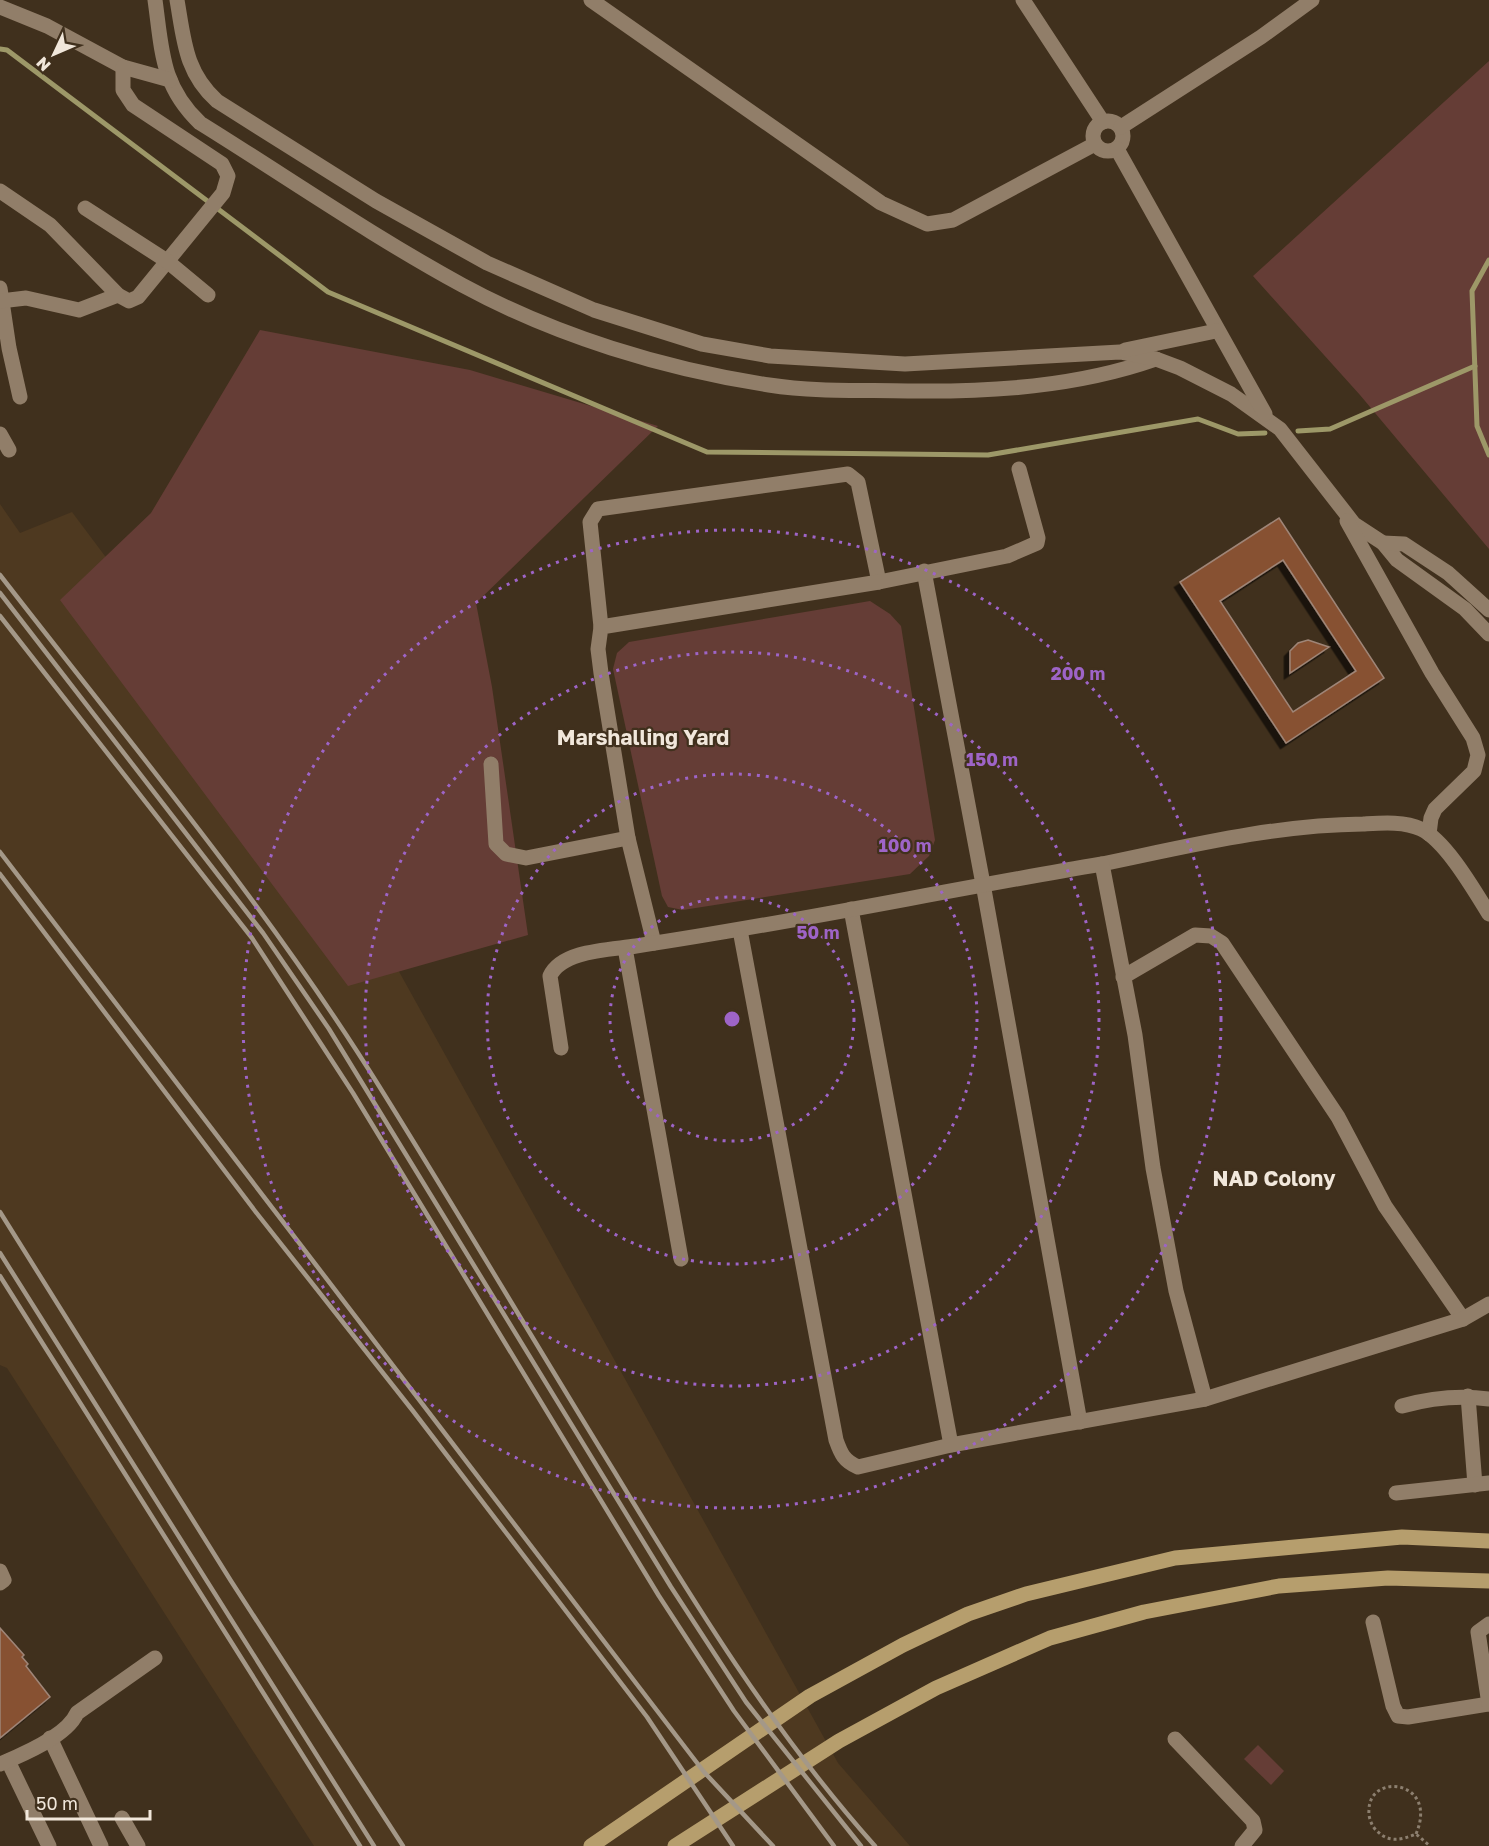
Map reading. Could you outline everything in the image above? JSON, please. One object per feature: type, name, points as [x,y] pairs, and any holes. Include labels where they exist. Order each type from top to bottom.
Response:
[{"type":"main road","points":[[591,1846],[810,1695],[903,1645],[968,1614],[1026,1594],[1175,1558],[1402,1537],[1489,1541]]},
{"type":"main road","points":[[675,1846],[839,1741],[936,1688],[1050,1638],[1144,1612],[1279,1586],[1388,1578],[1489,1581]]},
{"type":"street","points":[[154,0],[170,81],[179,102],[200,123],[348,219],[464,286],[577,335],[637,355],[769,385],[808,389],[944,391],[1088,379],[1156,359]]},
{"type":"street","points":[[177,0],[191,67],[198,83],[217,101],[432,234],[487,263],[594,310],[702,344],[770,356],[820,361],[905,364],[1120,351],[1216,331]]},
{"type":"street","points":[[591,0],[881,203],[927,224],[953,220],[1095,144]]},
{"type":"street","points":[[1023,0],[1103,122]]},
{"type":"street","points":[[1121,127],[1262,37],[1312,0]]},
{"type":"street","points":[[0,6],[47,26],[123,67],[170,81]]},
{"type":"street","points":[[0,191],[50,225],[124,300],[135,300],[223,193],[228,176],[222,164],[133,105],[123,90],[123,67]]},
{"type":"street","points":[[1111,121],[1121,127],[1124,139],[1117,149],[1106,151],[1095,144],[1093,133],[1103,122],[1111,121]]},
{"type":"street","points":[[1117,149],[1216,331],[1268,419]]},
{"type":"street","points":[[85,208],[167,261],[208,295]]},
{"type":"street","points":[[20,397],[0,297],[26,298],[79,310],[118,295]]},
{"type":"street","points":[[1120,351],[1156,359],[1201,377],[1268,419],[1280,429],[1342,512],[1432,673],[1473,738],[1479,755],[1474,771],[1435,809],[1431,818],[1430,834]]},
{"type":"street","points":[[0,434],[9,450]]},
{"type":"street","points":[[601,627],[879,582],[1007,556],[1038,543],[1035,522],[1019,469]]},
{"type":"street","points":[[654,943],[628,838],[601,673],[598,649],[601,627],[590,522],[598,509],[848,474],[858,482],[879,582]]},
{"type":"street","points":[[1342,512],[1354,524],[1383,543],[1397,560],[1465,609],[1489,634]]},
{"type":"street","points":[[1383,543],[1404,544],[1448,573],[1489,610]]},
{"type":"street","points":[[924,572],[1080,1422]]},
{"type":"street","points":[[491,764],[496,844],[506,854],[526,858],[628,838]]},
{"type":"street","points":[[561,1048],[550,976],[555,967],[577,957],[740,930],[1102,864],[1281,828],[1342,824],[1406,825],[1430,834],[1442,847],[1489,914]]},
{"type":"street","points":[[1102,864],[1135,1035],[1153,1167],[1176,1291],[1205,1399]]},
{"type":"street","points":[[851,909],[951,1445]]},
{"type":"street","points":[[740,930],[781,1160],[836,1440],[841,1455],[849,1463],[858,1467],[951,1445],[1205,1399],[1463,1319],[1489,1304]]},
{"type":"street","points":[[1123,977],[1195,935],[1211,936],[1222,943],[1338,1117],[1385,1206],[1463,1319]]},
{"type":"street","points":[[625,948],[681,1259]]},
{"type":"street","points":[[1402,1406],[1427,1399],[1468,1396],[1489,1399]]},
{"type":"street","points":[[1396,1493],[1482,1484],[1468,1396]]},
{"type":"street","points":[[0,1571],[4,1580],[0,1582]]},
{"type":"street","points":[[1373,1622],[1393,1706],[1398,1716],[1408,1717],[1489,1704],[1478,1632],[1481,1627],[1489,1624]]},
{"type":"street","points":[[49,1846],[4,1763],[50,1738],[70,1723],[77,1713],[155,1658]]},
{"type":"street","points":[[50,1738],[101,1846]]},
{"type":"street","points":[[1175,1738],[1253,1821],[1255,1830],[1242,1846]]},
{"type":"street","points":[[122,1818],[138,1846]]},
{"type":"path","points":[[1400,1786],[1412,1791],[1419,1802],[1421,1815],[1416,1834],[1401,1840],[1386,1839],[1374,1829],[1368,1815],[1369,1803],[1375,1794],[1388,1787],[1400,1786]]},
{"type":"path","points":[[1416,1834],[1430,1846]]},
{"type":"shaded area","points":[[1489,61],[1489,549],[1360,395],[1253,276]]},
{"type":"shaded area","points":[[260,330],[470,370],[658,426],[476,603],[492,687],[528,935],[348,986],[60,600],[151,513]]},
{"type":"shaded area","points":[[0,504],[20,533],[72,512],[351,885],[838,1763],[910,1846],[314,1846],[7,1368],[0,1365]]},
{"type":"shaded area","points":[[870,601],[890,614],[901,626],[935,840],[929,856],[910,874],[683,910],[668,907],[662,896],[613,669],[617,653],[629,642]]},
{"type":"shaded area","points":[[1258,1745],[1284,1771],[1271,1785],[1244,1759]]},
{"type":"building","points":[[1279,518],[1384,678],[1286,743],[1180,582]],"holes":[[[1283,560],[1356,671],[1293,712],[1220,601]]]},
{"type":"building","points":[[1308,640],[1329,647],[1290,673],[1290,651],[1298,643]]},
{"type":"building","points":[[0,1628],[24,1655],[22,1657],[28,1664],[26,1666],[50,1697],[0,1738]]},
{"type":"waterway","points":[[0,49],[7,50],[328,292],[707,452],[988,455],[1198,419],[1238,434],[1265,433]]},
{"type":"waterway","points":[[1489,260],[1472,291],[1477,426],[1489,455]]},
{"type":"waterway","points":[[1298,431],[1330,429],[1475,366]]},
{"type":"railway","points":[[0,575],[196,826],[336,1019],[409,1134],[704,1617],[802,1758],[875,1846]]},
{"type":"railway","points":[[0,593],[263,933],[329,1029],[671,1587],[746,1702],[861,1846]]},
{"type":"railway","points":[[0,616],[252,938],[353,1093],[659,1596],[734,1711],[834,1846]]},
{"type":"railway","points":[[0,852],[704,1772],[773,1846]]},
{"type":"railway","points":[[0,874],[255,1211],[413,1411],[647,1717],[733,1846]]},
{"type":"railway","points":[[0,1212],[231,1581],[403,1846]]},
{"type":"railway","points":[[0,1253],[374,1846]]},
{"type":"railway","points":[[0,1276],[360,1846]]},
{"type":"district","name":"Marshalling Yard","points":[[643,738]]},
{"type":"district","name":"NAD Colony","points":[[1274,1179]]}]
